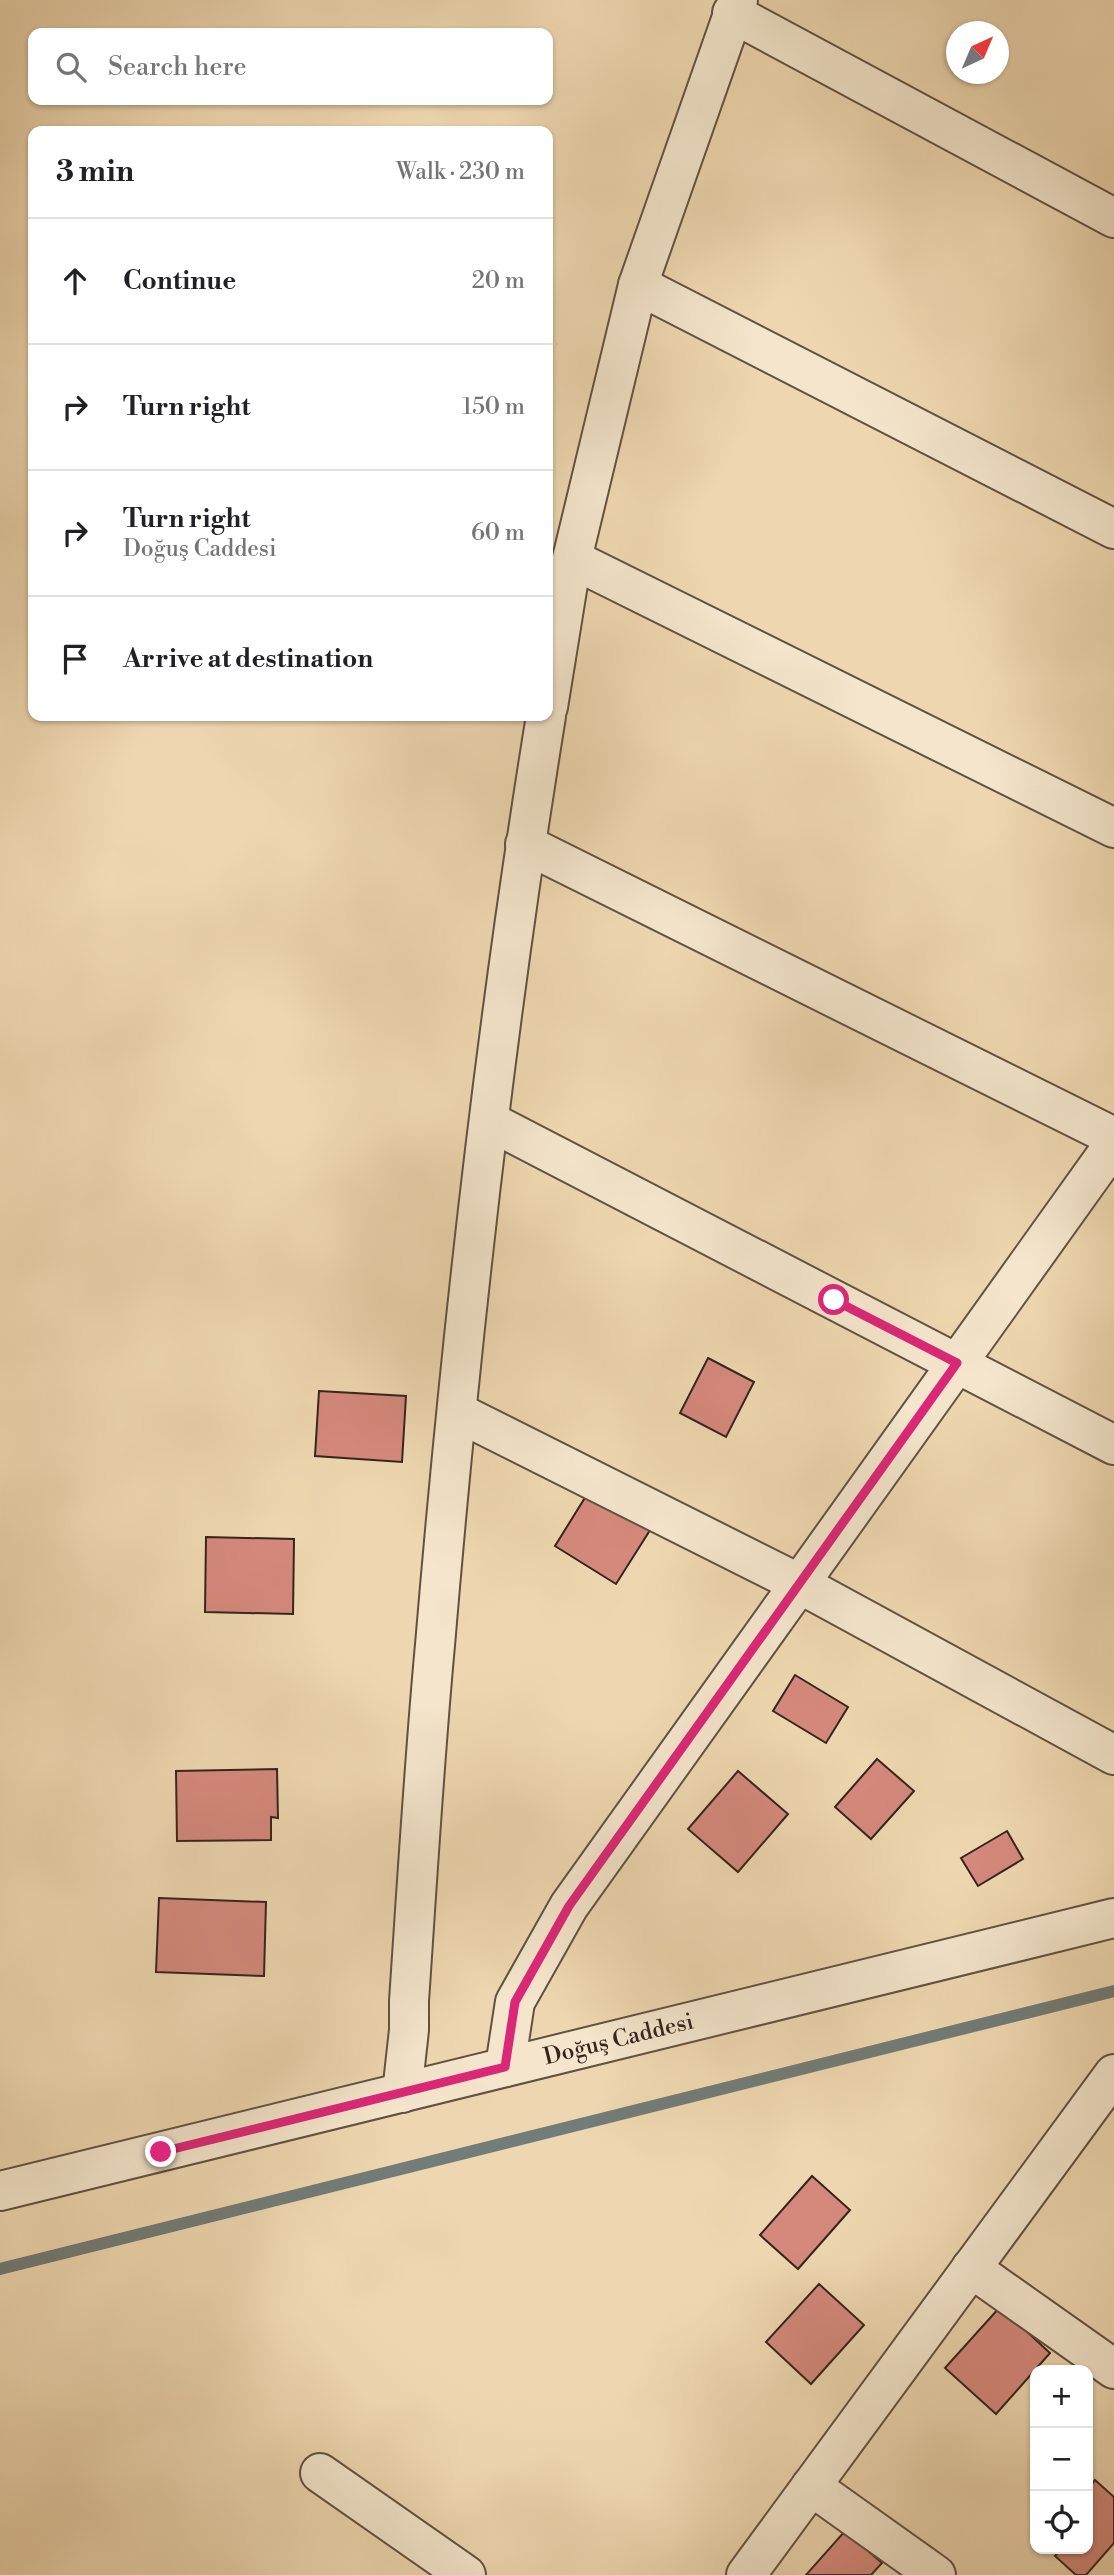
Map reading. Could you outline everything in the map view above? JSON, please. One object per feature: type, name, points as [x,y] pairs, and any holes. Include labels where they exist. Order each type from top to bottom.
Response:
[{"type":"street","points":[[553,676],[572,559],[638,285],[735,7],[1114,218]]},
{"type":"street","points":[[638,285],[1114,529]]},
{"type":"street","points":[[572,559],[1114,828]]},
{"type":"street","points":[[402,2093],[409,2030],[434,1646],[457,1412],[489,1121],[525,844],[545,721]]},
{"type":"street","points":[[525,844],[1114,1137]]},
{"type":"street","points":[[489,1121],[1114,1445]]},
{"type":"street","points":[[505,2067],[515,2002],[569,1906],[1114,1144]]},
{"type":"street","points":[[457,1412],[798,1583],[1114,1755]]},
{"type":"street","name":"Doğuş Caddesi","points":[[0,2191],[1114,1918]]},
{"type":"street","points":[[746,2575],[1114,2074]]},
{"type":"street","points":[[971,2268],[1114,2369]]},
{"type":"street","points":[[320,2473],[466,2575]]},
{"type":"street","points":[[811,2486],[936,2575]]},
{"type":"building","points":[[708,1358],[754,1382],[726,1437],[680,1413]]},
{"type":"building","points":[[319,1391],[406,1396],[402,1462],[315,1456]]},
{"type":"building","points":[[591,1488],[652,1527],[616,1584],[555,1546]]},
{"type":"building","points":[[206,1537],[294,1539],[293,1614],[205,1612]]},
{"type":"building","points":[[795,1675],[848,1707],[826,1743],[773,1711]]},
{"type":"building","points":[[877,1759],[914,1791],[871,1839],[835,1807]]},
{"type":"building","points":[[277,1769],[278,1818],[271,1817],[271,1840],[177,1841],[176,1771]]},
{"type":"building","points":[[738,1771],[788,1814],[738,1872],[688,1829]]},
{"type":"building","points":[[1007,1831],[1023,1859],[978,1886],[961,1858]]},
{"type":"building","points":[[159,1898],[266,1902],[264,1976],[156,1972]]},
{"type":"building","points":[[812,2176],[850,2210],[798,2269],[760,2235]]},
{"type":"building","points":[[819,2284],[864,2325],[811,2384],[766,2342]]},
{"type":"building","points":[[1000,2307],[1050,2353],[1039,2365],[1030,2365],[1030,2376],[996,2414],[945,2368]]},
{"type":"building","points":[[1095,2480],[1114,2497],[1114,2543],[1086,2575],[1076,2575],[1055,2556],[1093,2554]]},
{"type":"building","points":[[845,2531],[882,2563],[871,2575],[806,2575]]},
{"type":"waterway","points":[[0,2269],[1114,1991]]},
{"type":"route","points":[[161,2152],[505,2067],[515,2002],[569,1906],[957,1363],[834,1300]]}]
